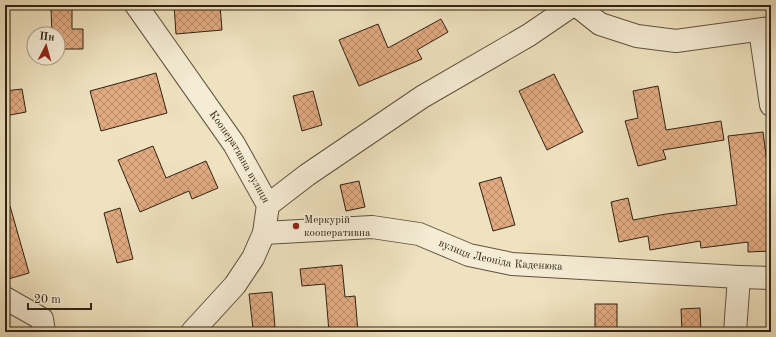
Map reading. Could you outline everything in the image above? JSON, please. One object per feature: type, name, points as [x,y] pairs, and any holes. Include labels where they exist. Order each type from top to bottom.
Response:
[{"type":"street","name":"Кооперативна вулиця","points":[[136,5],[234,144],[268,204],[264,232],[253,258],[235,285],[192,332]]},
{"type":"street","points":[[268,204],[307,175],[422,97],[529,35],[574,5],[600,24],[637,36],[676,41],[765,29],[771,105]]},
{"type":"street","name":"вулиця Леоніда Каденюка","points":[[264,232],[372,227],[419,234],[469,255],[512,264],[771,278]]},
{"type":"street","points":[[735,332],[739,277]]},
{"type":"street","points":[[5,298],[42,319],[44,332]]},
{"type":"building","points":[[174,5],[220,5],[222,30],[176,34]]},
{"type":"building","points":[[72,8],[72,29],[83,29],[83,49],[66,49],[66,26],[52,26],[51,9]]},
{"type":"building","points":[[441,19],[448,32],[417,50],[422,59],[359,86],[339,40],[378,24],[388,48]]},
{"type":"building","points":[[156,73],[167,113],[101,131],[90,91]]},
{"type":"building","points":[[554,74],[583,132],[547,150],[519,91]]},
{"type":"building","points":[[658,86],[666,130],[721,121],[724,140],[663,150],[666,159],[638,166],[625,121],[638,118],[633,91]]},
{"type":"building","points":[[22,89],[26,112],[5,116],[5,91]]},
{"type":"building","points":[[313,91],[322,125],[302,131],[293,96]]},
{"type":"building","points":[[763,132],[771,195],[771,251],[748,252],[748,242],[701,248],[700,241],[650,250],[648,236],[619,242],[611,202],[628,198],[633,220],[666,214],[737,205],[728,136]]},
{"type":"building","points":[[153,146],[166,178],[206,161],[218,188],[192,199],[189,191],[140,212],[118,160]]},
{"type":"building","points":[[501,177],[515,225],[493,231],[479,183]]},
{"type":"building","points":[[359,181],[365,207],[346,211],[340,185]]},
{"type":"building","points":[[5,206],[10,206],[29,273],[5,280]]},
{"type":"building","points":[[120,208],[133,259],[117,263],[104,213]]},
{"type":"building","points":[[342,265],[345,297],[355,296],[358,332],[329,332],[325,284],[302,286],[300,269]]},
{"type":"building","points":[[272,292],[275,327],[253,329],[249,294]]},
{"type":"building","points":[[595,304],[617,304],[617,332],[595,332]]},
{"type":"building","points":[[700,308],[701,332],[682,332],[681,309]]},
{"type":"place","name":"Меркурій кооперативна","points":[[296,226]]}]
